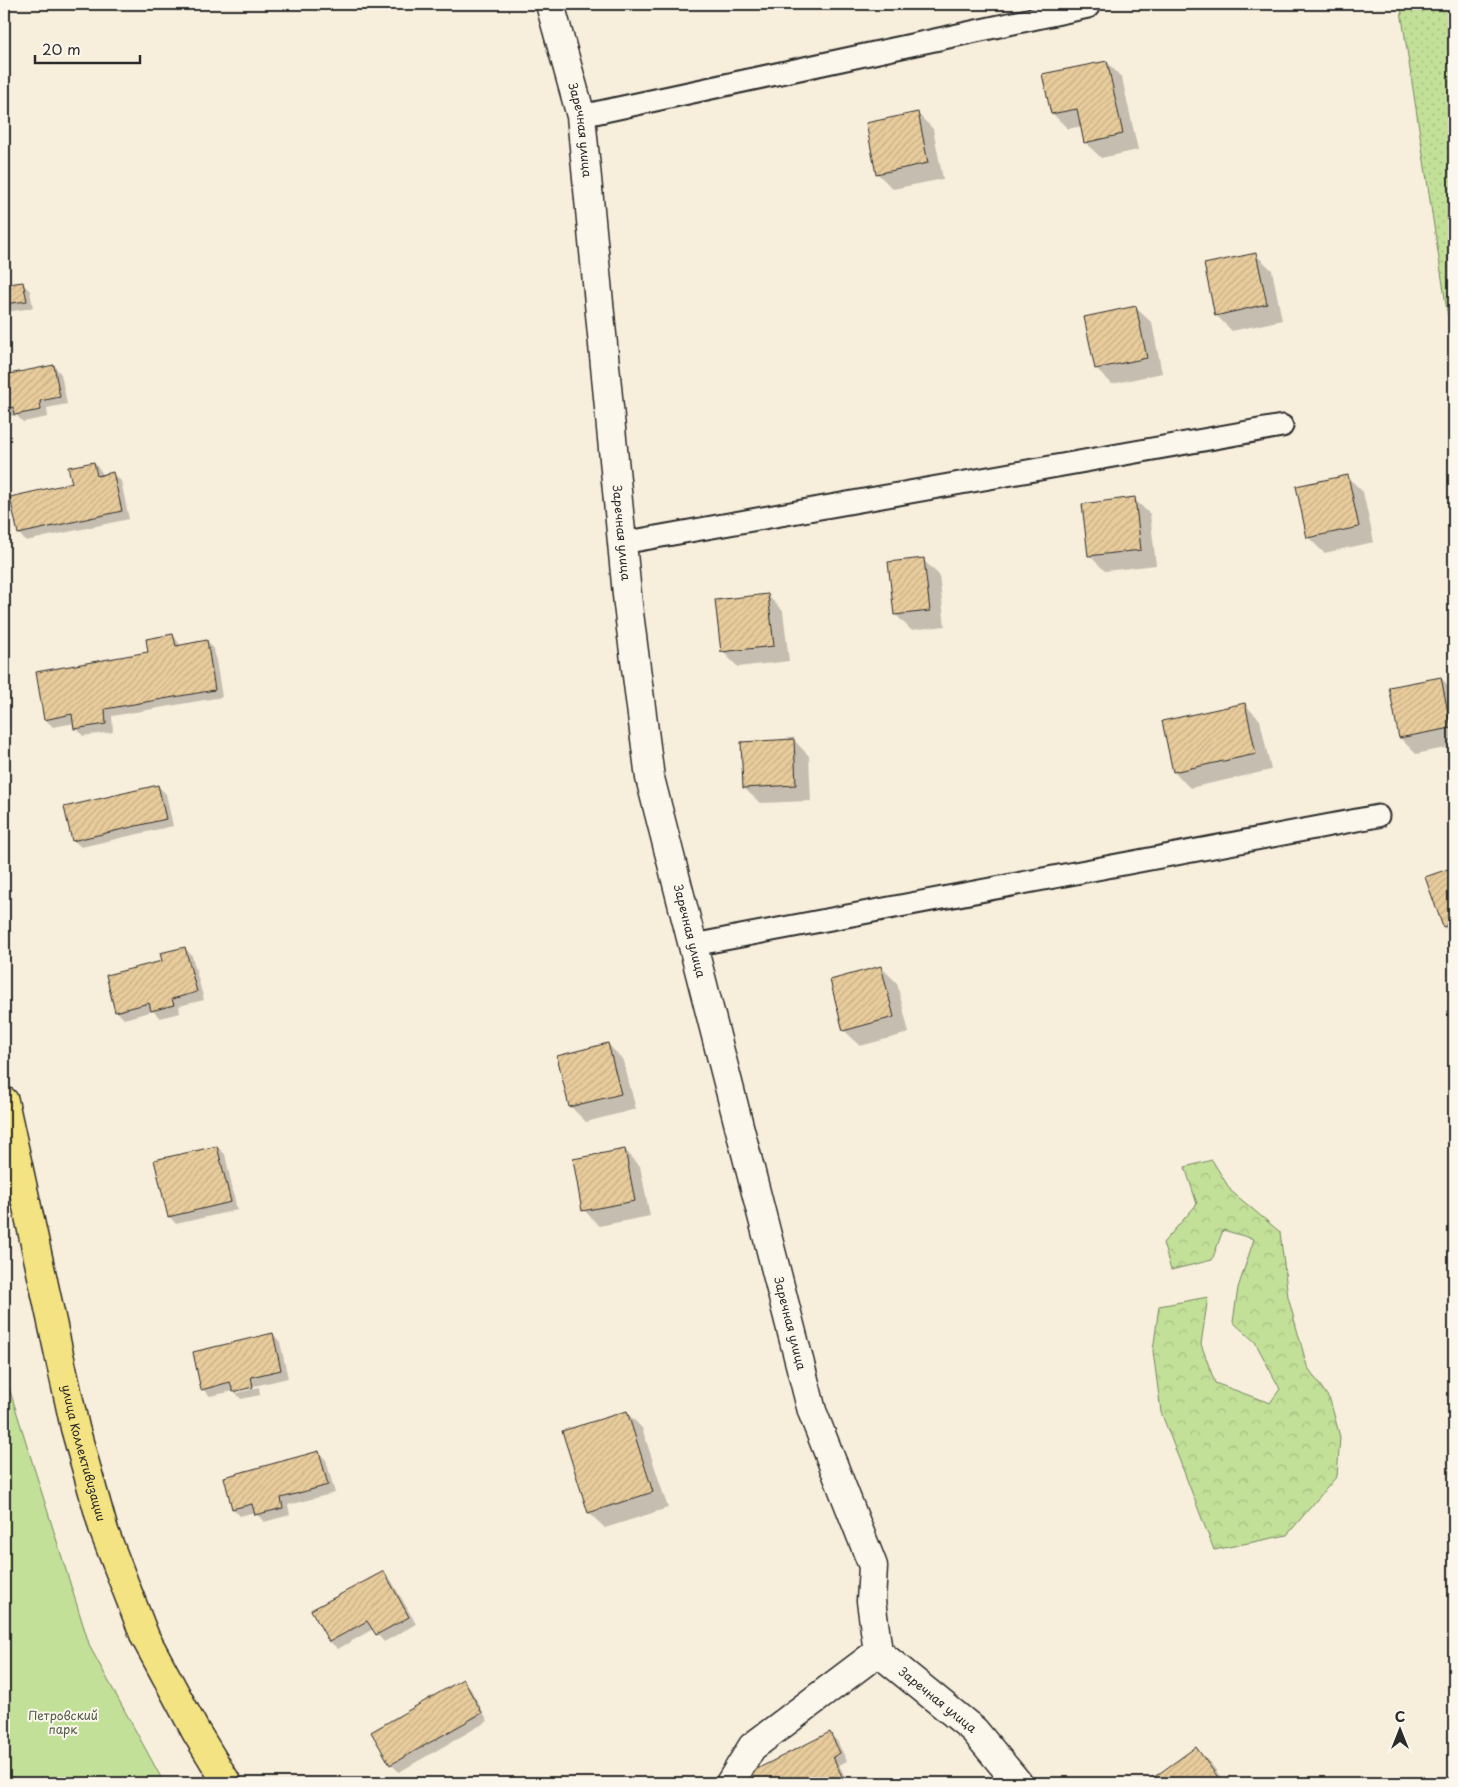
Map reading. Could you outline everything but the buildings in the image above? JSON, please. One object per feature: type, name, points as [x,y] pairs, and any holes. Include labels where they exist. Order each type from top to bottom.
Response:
[{"type":"main road","name":"улица Коллективизации","points":[[4,1102],[75,1428],[104,1532],[145,1637],[196,1732],[227,1783]]},
{"type":"street","name":"Заречная улица","points":[[550,4],[580,116],[622,542],[650,778],[812,1411],[873,1566],[871,1601],[878,1652],[974,1730],[1018,1783]]},
{"type":"street","points":[[730,1783],[752,1747],[878,1652]]},
{"type":"lane","points":[[580,116],[1088,7]]},
{"type":"lane","points":[[622,542],[1282,426]]},
{"type":"lane","points":[[693,945],[1378,816]]},
{"type":"green space","points":[[1400,4],[1454,4],[1454,342],[1447,311]]},
{"type":"green space","points":[[1212,1160],[1231,1191],[1280,1232],[1288,1297],[1307,1366],[1330,1400],[1340,1437],[1337,1476],[1287,1535],[1214,1550],[1161,1412],[1153,1351],[1159,1306],[1208,1297],[1201,1344],[1215,1383],[1270,1403],[1280,1389],[1255,1342],[1233,1322],[1238,1288],[1254,1239],[1223,1230],[1212,1260],[1171,1270],[1163,1243],[1197,1204],[1185,1167]]},
{"type":"green space","name":"Петровский парк","points":[[4,1362],[10,1391],[90,1647],[164,1783],[4,1783]]}]
